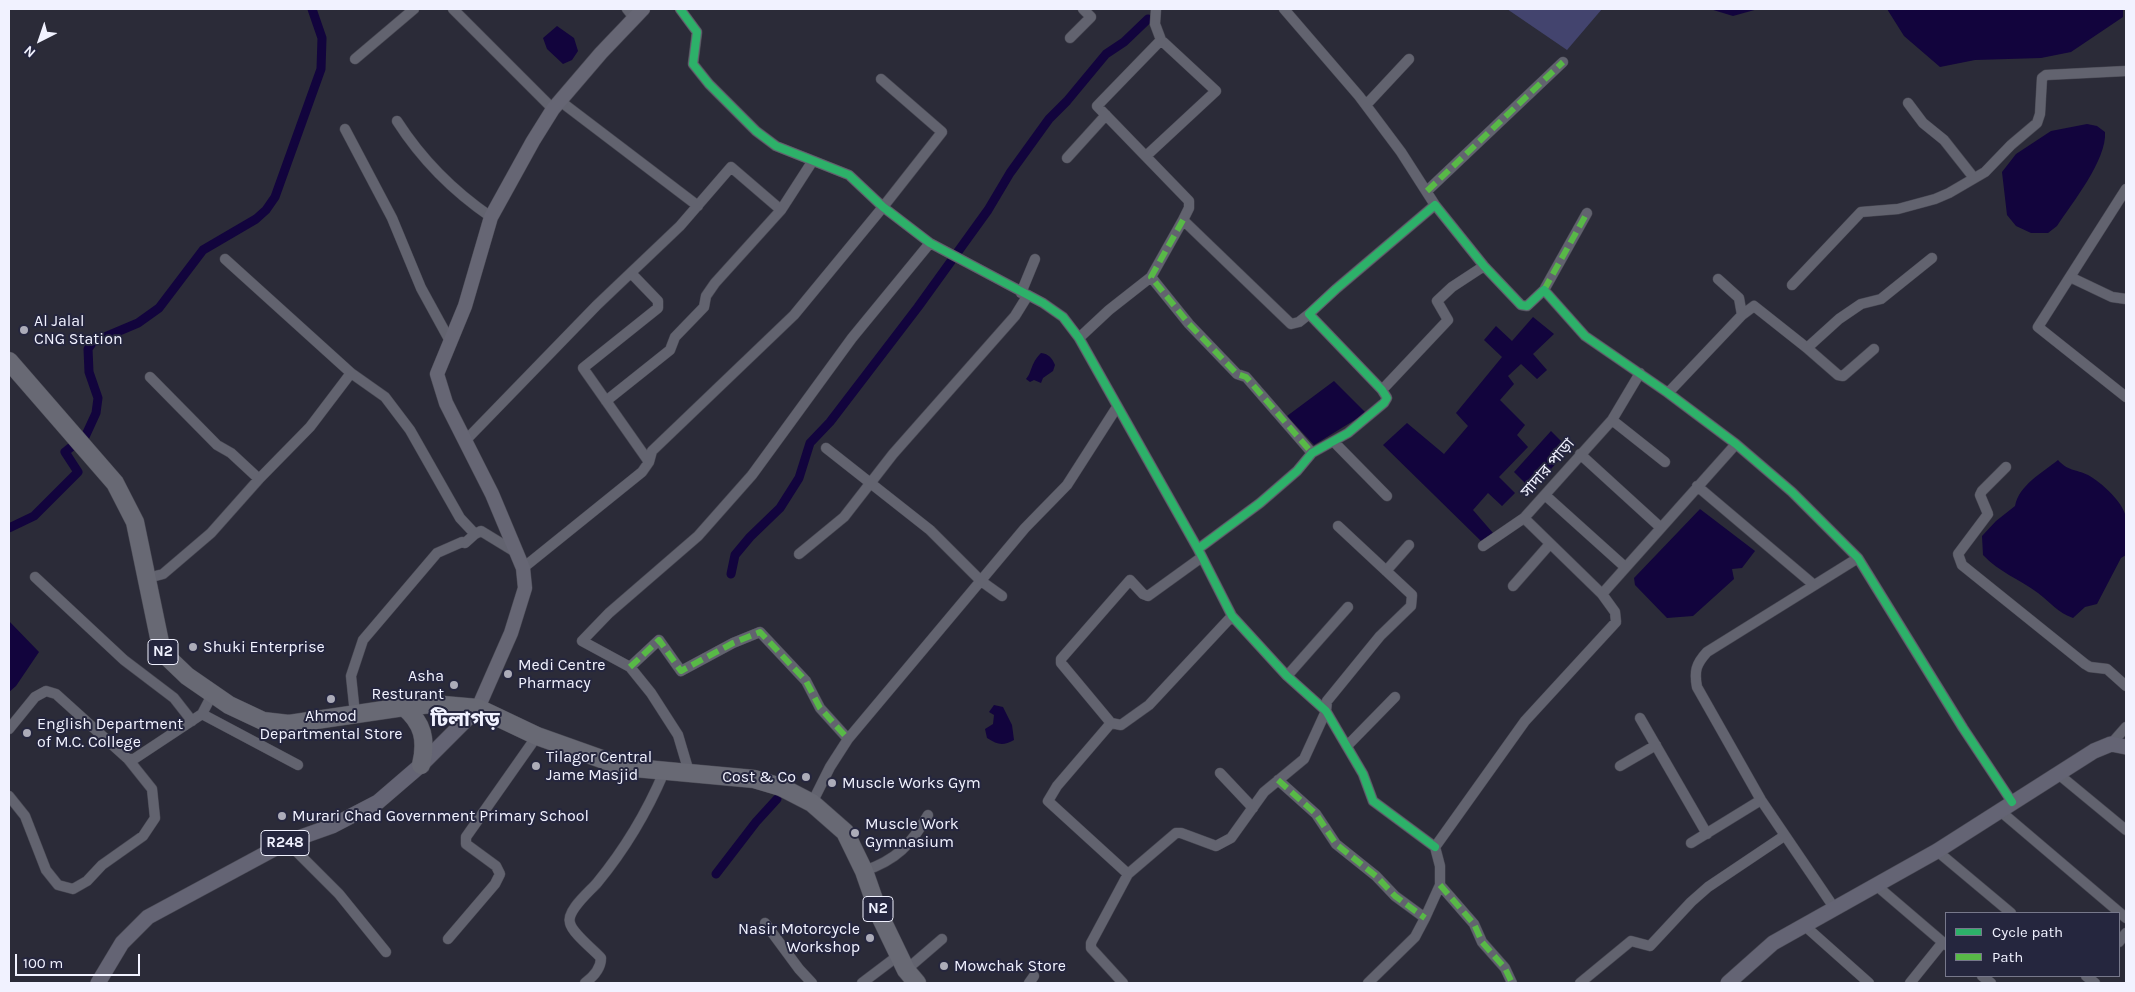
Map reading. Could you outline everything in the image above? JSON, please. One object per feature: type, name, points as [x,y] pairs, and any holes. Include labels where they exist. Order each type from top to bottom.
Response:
[{"type":"highway","name":"N2","points":[[9,361],[114,483],[136,522],[162,652],[188,676],[229,705],[263,721],[289,724],[404,706],[432,704],[478,708],[537,736],[624,767],[664,772],[689,772],[754,778],[781,787],[812,803],[845,832],[864,871],[879,914],[907,969]]},
{"type":"highway","points":[[404,706],[416,717],[423,738],[421,765]]},
{"type":"main road","name":"R248","points":[[98,983],[122,943],[148,917],[287,842],[332,826],[378,802],[421,765],[478,708]]},
{"type":"main road","points":[[1728,983],[1773,943],[1937,851],[2094,751],[2119,746]]},
{"type":"street","points":[[355,59],[414,9]]},
{"type":"street","points":[[452,9],[556,105],[698,206]]},
{"type":"street","points":[[680,9],[697,32],[693,64],[709,84],[756,131],[776,146],[812,162],[849,175],[883,207],[930,243],[964,260],[1063,317],[1080,338],[1200,553],[1232,616],[1287,676],[1326,711],[1363,774],[1373,801],[1436,847],[1440,866],[1440,885],[1425,918],[1415,937],[1368,983]]},
{"type":"street","points":[[1070,38],[1090,17],[1082,9]]},
{"type":"street","points":[[1146,156],[1216,91],[1161,40],[1155,24],[1156,9]]},
{"type":"street","points":[[1284,9],[1366,105],[1435,205],[1484,266],[1521,305],[1526,306],[1544,290],[1587,213]]},
{"type":"street","points":[[478,708],[511,633],[525,588],[523,568],[492,494],[446,403],[436,374],[465,306],[491,217],[556,105],[635,12]]},
{"type":"street","points":[[1080,338],[1109,310],[1151,277],[1189,208],[1189,201],[1097,106],[1161,40]]},
{"type":"street","points":[[1366,105],[1409,59]]},
{"type":"street","points":[[1427,191],[1563,62]]},
{"type":"street","points":[[1792,286],[1861,212],[1898,209],[1935,198],[1985,172],[2012,145],[2037,124],[2040,114],[2042,78],[2046,75],[2126,71]]},
{"type":"street","points":[[523,568],[642,472],[649,462],[652,451],[794,315],[942,132],[882,79]]},
{"type":"street","points":[[1908,103],[1923,123],[1944,140],[1974,178]]},
{"type":"street","points":[[1067,158],[1106,115]]},
{"type":"street","points":[[397,121],[438,175],[491,217]]},
{"type":"street","points":[[345,129],[392,218],[421,288],[450,341]]},
{"type":"street","points":[[606,401],[670,350],[675,337],[704,307],[706,296],[715,282],[781,210],[812,162]]},
{"type":"street","points":[[465,441],[698,206],[732,167],[781,210]]},
{"type":"street","points":[[2126,189],[2038,327],[2126,397]]},
{"type":"street","points":[[1183,220],[1291,324],[1299,322],[1309,314],[1435,205]]},
{"type":"street","points":[[689,772],[678,735],[651,693],[630,667],[584,644],[582,641],[698,536],[752,475],[852,338],[930,243]]},
{"type":"street","points":[[1807,348],[1839,319],[1861,304],[1880,299],[1932,258]]},
{"type":"street","points":[[225,259],[351,373],[385,397],[410,430],[460,518],[475,534]]},
{"type":"street","points":[[799,554],[844,517],[1015,316],[1035,259]]},
{"type":"street","points":[[1382,390],[1448,320],[1437,302],[1452,287],[1484,266]]},
{"type":"street","points":[[631,273],[659,305],[584,365],[584,371],[649,462]]},
{"type":"street","points":[[1151,277],[1189,324],[1237,374],[1246,377],[1312,453]]},
{"type":"street","points":[[2070,277],[2112,297],[2126,299]]},
{"type":"street","points":[[1718,279],[1739,298],[1742,315]]},
{"type":"street","points":[[1544,290],[1585,336],[1668,393],[1736,444],[1792,492],[1858,558],[1963,728],[2006,806],[2120,912]]},
{"type":"street","points":[[1668,393],[1742,315],[1754,306],[1807,348],[1824,365],[1841,376],[1874,349]]},
{"type":"street","points":[[1232,616],[1149,705],[1121,725],[1111,723],[1061,663],[1061,659],[1130,580],[1143,594],[1148,596],[1297,471],[1312,453],[1334,442],[1384,403],[1387,398],[1382,390],[1309,314]]},
{"type":"street","points":[[148,578],[163,574],[212,533],[259,478],[310,427],[351,373]]},
{"type":"street","name":"সাদার পাড়া","points":[[1436,847],[1524,722],[1616,622],[1615,612],[1602,594],[1549,545],[1524,518],[1612,420],[1640,374]]},
{"type":"street","points":[[150,378],[217,445],[231,453],[259,478]]},
{"type":"street","points":[[812,803],[830,767],[848,739],[980,581],[1026,528],[1067,485],[1117,407]]},
{"type":"street","points":[[1612,420],[1665,462]]},
{"type":"street","points":[[1334,442],[1387,496]]},
{"type":"street","points":[[1602,594],[1736,444]]},
{"type":"street","points":[[826,448],[854,472],[871,483],[930,530],[980,581],[1002,596]]},
{"type":"street","points":[[1580,454],[1660,527]]},
{"type":"street","points":[[2006,467],[1982,491],[1980,495],[1988,514],[1958,554],[1958,560],[2085,664],[2090,667],[2107,669],[2126,686]]},
{"type":"street","points":[[1697,486],[1814,586]]},
{"type":"street","points":[[1545,495],[1625,567]]},
{"type":"street","points":[[1483,546],[1524,518]]},
{"type":"street","points":[[1123,983],[1091,948],[1091,943],[1128,874],[1176,834],[1181,833],[1216,846],[1224,844],[1231,838],[1264,792],[1304,759],[1326,711],[1327,701],[1380,636],[1411,606],[1412,595],[1338,526]]},
{"type":"street","points":[[355,714],[351,676],[363,640],[437,553],[462,542],[465,543],[481,531],[517,554]]},
{"type":"street","points":[[1386,571],[1409,545]]},
{"type":"street","points":[[1513,586],[1549,545]]},
{"type":"street","points":[[1835,909],[1761,800],[1697,687],[1695,675],[1696,663],[1707,652],[1858,558]]},
{"type":"street","points":[[35,577],[124,660],[174,698],[192,721]]},
{"type":"street","points":[[1287,676],[1348,607]]},
{"type":"street","points":[[630,667],[659,640],[681,671],[733,643],[760,632],[806,681],[820,708],[848,739]]},
{"type":"street","points":[[9,728],[35,697],[46,691],[56,694],[128,759],[152,789],[155,818],[143,836],[109,859],[86,881],[73,889],[58,885],[46,870],[25,816],[9,796]]},
{"type":"street","points":[[128,759],[140,756],[202,714],[213,693]]},
{"type":"street","points":[[1347,746],[1395,697]]},
{"type":"street","points":[[202,714],[298,765]]},
{"type":"street","points":[[1640,718],[1707,834]]},
{"type":"street","points":[[1111,723],[1057,786],[1048,801],[1128,874]]},
{"type":"street","points":[[2119,746],[2126,727]]},
{"type":"street","points":[[448,939],[495,884],[500,874],[496,866],[466,844],[466,837],[537,736]]},
{"type":"street","points":[[1620,766],[1656,745]]},
{"type":"street","points":[[585,983],[601,964],[601,958],[573,929],[570,923],[570,914],[599,881],[645,815],[664,772]]},
{"type":"street","points":[[1220,772],[1253,808]]},
{"type":"street","points":[[2057,773],[2126,830]]},
{"type":"street","points":[[1278,780],[1316,814],[1328,830],[1330,837],[1349,856],[1425,918]]},
{"type":"street","points":[[1691,844],[1761,800]]},
{"type":"street","points":[[864,871],[883,865],[905,849],[928,815]]},
{"type":"street","points":[[1580,983],[1631,941],[1650,946],[1703,892],[1784,836]]},
{"type":"street","points":[[287,842],[339,894],[386,952]]},
{"type":"street","points":[[1937,851],[2010,912]]},
{"type":"street","points":[[1440,885],[1474,924],[1482,942],[1505,968],[1512,983]]},
{"type":"street","points":[[1877,886],[1945,944],[1913,982]]},
{"type":"street","points":[[765,923],[798,969],[812,983]]},
{"type":"street","points":[[1805,926],[1869,983]]},
{"type":"street","points":[[862,983],[907,969],[942,939]]},
{"type":"shaded area","points":[[1507,9],[1602,9],[1567,50]]},
{"type":"shaded area","points":[[1710,9],[1758,9],[1733,16]]},
{"type":"shaded area","points":[[1887,9],[2123,9],[2123,17],[2071,52],[2041,58],[1975,60],[1940,67],[1904,36]]},
{"type":"shaded area","points":[[557,26],[574,38],[578,51],[572,60],[563,64],[547,49],[543,38]]},
{"type":"shaded area","points":[[2087,124],[2097,126],[2105,132],[2104,143],[2095,168],[2057,226],[2048,233],[2031,233],[2016,226],[2007,215],[2002,172],[2016,154],[2051,131]]},
{"type":"shaded area","points":[[1533,317],[1554,334],[1533,354],[1547,370],[1537,379],[1521,364],[1508,376],[1514,384],[1500,400],[1525,425],[1517,435],[1528,447],[1499,477],[1515,493],[1502,506],[1488,493],[1473,510],[1493,533],[1482,542],[1383,445],[1407,423],[1444,454],[1468,426],[1456,413],[1502,357],[1484,340],[1496,326],[1512,341]]},
{"type":"shaded area","points":[[1041,353],[1048,355],[1053,360],[1055,365],[1053,371],[1043,378],[1041,383],[1034,380],[1030,382],[1026,379]]},
{"type":"shaded area","points":[[1334,381],[1366,413],[1314,445],[1287,416]]},
{"type":"shaded area","points":[[1551,431],[1569,449],[1532,490],[1514,472]]},
{"type":"shaded area","points":[[2058,460],[2068,468],[2088,475],[2105,487],[2121,505],[2127,521],[2126,555],[2121,558],[2097,604],[2085,607],[2073,618],[2058,610],[2038,593],[1996,566],[1983,555],[1982,536],[1996,521],[2015,506],[2017,499],[2026,486]]},
{"type":"shaded area","points":[[1700,509],[1755,551],[1742,568],[1732,569],[1734,579],[1693,616],[1667,618],[1635,585],[1634,578]]},
{"type":"shaded area","points":[[9,621],[39,652],[16,686],[9,692]]},
{"type":"shaded area","points":[[994,705],[1003,707],[1012,725],[1014,740],[1000,744],[987,738],[985,729],[993,724],[994,715],[989,712]]},
{"type":"waterway","points":[[85,437],[96,413],[98,398],[89,372],[88,349],[93,342],[138,323],[159,308],[203,250],[256,219],[266,210],[275,197],[321,69],[322,38],[312,9]]},
{"type":"waterway","points":[[731,574],[735,555],[750,537],[780,508],[799,478],[810,443],[830,422],[918,307],[988,210],[1010,173],[1049,119],[1067,101],[1106,54],[1124,42],[1148,19]]},
{"type":"waterway","points":[[9,528],[34,516],[78,472],[65,452],[75,444]]},
{"type":"waterway","points":[[716,874],[756,822],[777,799]]},
{"type":"marked path","points":[[1427,191],[1563,62]]},
{"type":"marked path","points":[[1544,290],[1587,213]]},
{"type":"marked path","points":[[1183,220],[1151,277],[1189,324],[1237,374],[1246,377],[1312,453]]},
{"type":"marked path","points":[[630,667],[659,640],[681,671],[733,643],[760,632],[806,681],[820,708],[848,739]]},
{"type":"marked path","points":[[1278,780],[1316,814],[1336,844],[1376,876],[1395,896],[1425,918]]},
{"type":"marked path","points":[[1440,885],[1474,924],[1482,942],[1505,968],[1512,983]]},
{"type":"cycle path","points":[[680,9],[697,32],[693,64],[709,84],[756,131],[776,146],[849,175],[883,207],[930,243],[1043,303],[1063,317],[1079,338],[1198,549],[1232,616],[1287,676],[1326,711],[1363,774],[1373,801],[1435,847]]},
{"type":"cycle path","points":[[1198,549],[1260,503],[1297,471],[1312,453],[1348,433],[1384,403],[1387,398],[1382,390],[1309,314],[1435,205],[1484,266],[1521,305],[1527,306],[1544,290],[1585,336],[1668,393],[1736,444],[1792,492],[1858,558],[1963,728],[2012,802]]},
{"type":"place","name":"Al Jalal CNG Station","points":[[24,330]]},
{"type":"place","name":"Shuki Enterprise","points":[[193,647]]},
{"type":"place","name":"Medi Centre Pharmacy","points":[[508,674]]},
{"type":"place","name":"Asha Resturant","points":[[454,685]]},
{"type":"place","name":"Ahmod Departmental Store","points":[[331,699]]},
{"type":"place","name":"English Department of M.C. College","points":[[27,733]]},
{"type":"place","name":"Tilagor Central Jame Masjid","points":[[536,766]]},
{"type":"place","name":"Cost & Co","points":[[806,777]]},
{"type":"place","name":"Muscle Works Gym","points":[[832,783]]},
{"type":"place","name":"Murari Chad Government Primary School","points":[[282,816]]},
{"type":"place","name":"Muscle Work Gymnasium","points":[[855,833]]},
{"type":"place","name":"Nasir Motorcycle Workshop","points":[[870,938]]},
{"type":"place","name":"Mowchak Store","points":[[944,966]]},
{"type":"district","name":"টিলাগড়","points":[[465,720]]}]
